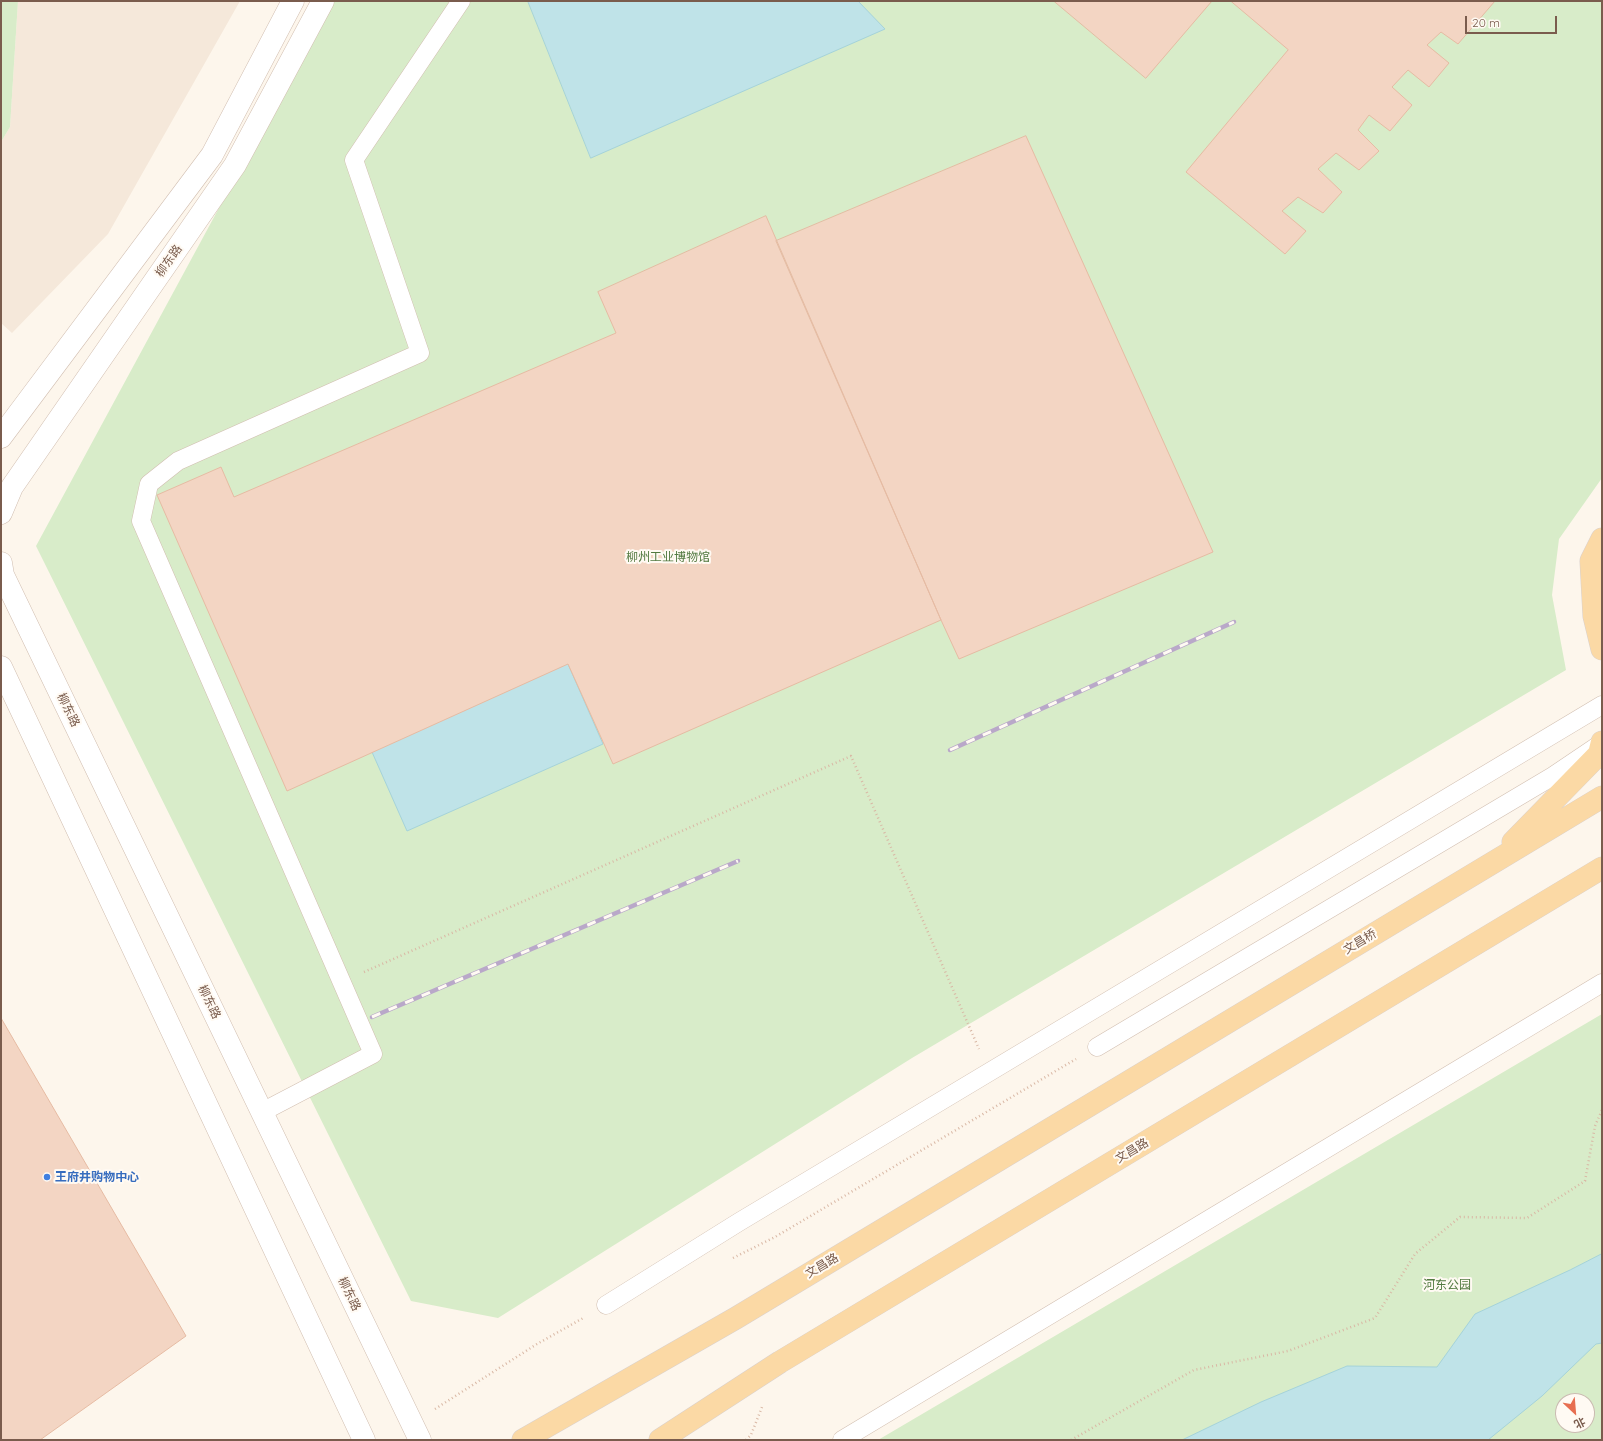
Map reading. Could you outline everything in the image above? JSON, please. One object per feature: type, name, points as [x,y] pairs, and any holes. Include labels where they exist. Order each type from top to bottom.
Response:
[{"type":"main road","points":[[1602,539],[1591,561],[1594,616],[1602,649]]},
{"type":"main road","points":[[1492,863],[1599,754],[1602,743]]},
{"type":"main road","name":"文昌桥","points":[[1118,1088],[1602,797]]},
{"type":"main road","name":"文昌路","points":[[660,1440],[780,1362],[1602,868]]},
{"type":"main road","name":"文昌路","points":[[523,1440],[736,1318],[1118,1088]]},
{"type":"street","points":[[1,437],[212,154],[293,1]]},
{"type":"street","name":"柳东路","points":[[1,513],[12,487],[236,165],[323,1]]},
{"type":"street","name":"柳东路","points":[[1,563],[6,582],[420,1440]]},
{"type":"street","points":[[1,667],[364,1440]]},
{"type":"lane","points":[[262,1112],[374,1054],[142,521],[149,484],[178,461],[420,353],[354,160],[461,1]]},
{"type":"lane","points":[[606,1305],[739,1222],[1602,705]]},
{"type":"lane","points":[[1097,1046],[1546,780],[1602,743]]},
{"type":"lane","points":[[842,1440],[1602,983]]},
{"type":"path","points":[[342,982],[851,756],[989,1072]]},
{"type":"path","points":[[1071,1440],[1194,1370],[1288,1351],[1375,1318],[1415,1254],[1460,1217],[1527,1218],[1585,1181],[1595,1126],[1602,1110]]},
{"type":"shaded area","points":[[18,1],[240,1],[108,234],[12,333],[1,323],[1,142],[10,127]]},
{"type":"green space","points":[[1,1],[18,1],[10,127],[1,142]]},
{"type":"green space","name":"柳州工业博物馆","points":[[331,1],[1602,1],[1602,478],[1559,539],[1552,595],[1566,670],[912,1058],[498,1318],[411,1301],[36,546]]},
{"type":"green space","name":"河东公园","points":[[1602,1014],[1602,1440],[878,1440]]},
{"type":"water","points":[[528,1],[858,1],[885,29],[591,158]]},
{"type":"water","points":[[568,664],[603,744],[407,831],[372,752]]},
{"type":"water","points":[[1602,1254],[1602,1343],[1596,1344],[1542,1396],[1488,1440],[1182,1440],[1261,1402],[1347,1366],[1437,1367],[1475,1314]]},
{"type":"building","points":[[1054,1],[1212,1],[1146,78]]},
{"type":"building","points":[[1231,1],[1495,1],[1458,44],[1441,32],[1427,45],[1449,63],[1429,87],[1408,70],[1392,87],[1412,105],[1390,131],[1369,115],[1358,130],[1379,151],[1359,170],[1336,153],[1318,169],[1342,192],[1323,213],[1298,197],[1282,211],[1306,231],[1285,254],[1186,172],[1288,50]]},
{"type":"building","points":[[1026,136],[1213,552],[959,659],[776,241]]},
{"type":"building","points":[[766,216],[941,620],[613,764],[568,664],[287,791],[157,495],[221,467],[234,497],[616,333],[598,292]]},
{"type":"building","name":"王府井购物中心","points":[[1,1018],[186,1336],[40,1440],[1,1440]]},
{"type":"railway","points":[[950,750],[1234,622]]},
{"type":"railway","points":[[372,1017],[738,861]]},
{"type":"place","name":"王府井购物中心","points":[[47,1177]]}]
